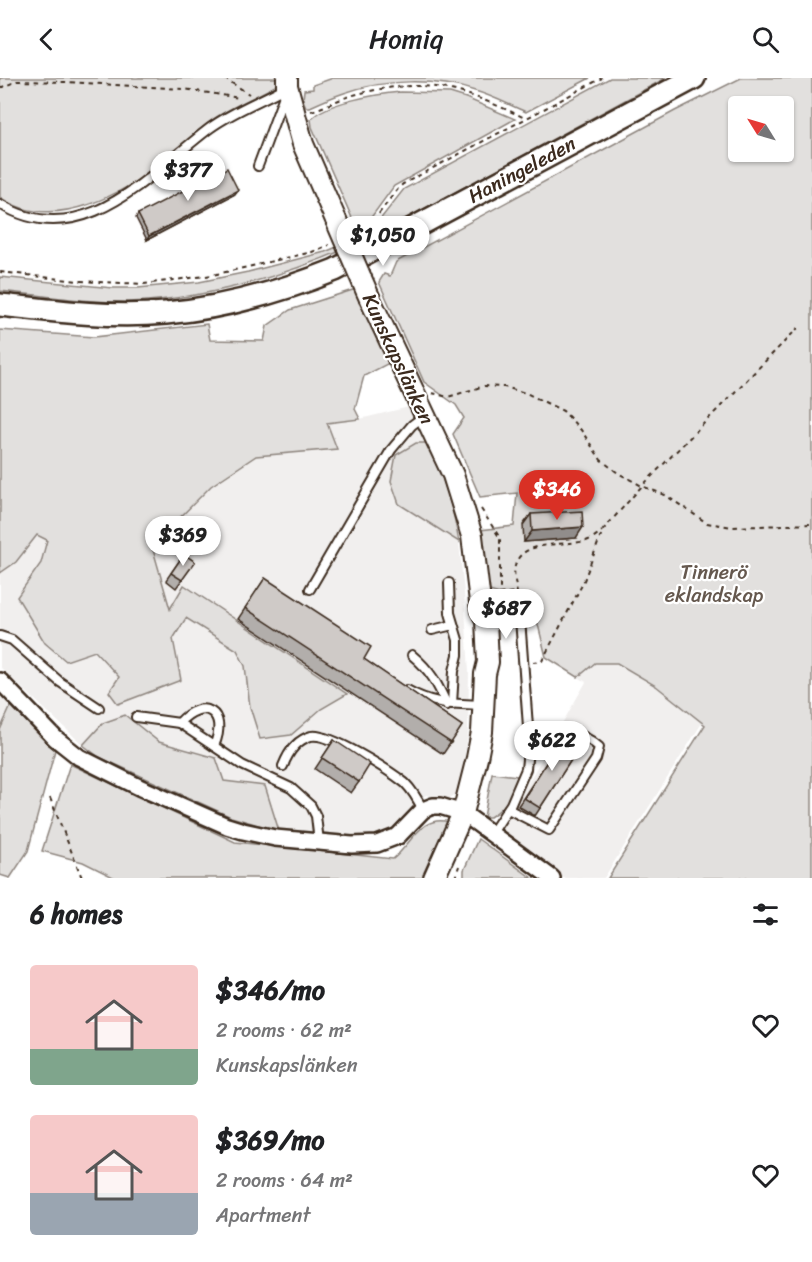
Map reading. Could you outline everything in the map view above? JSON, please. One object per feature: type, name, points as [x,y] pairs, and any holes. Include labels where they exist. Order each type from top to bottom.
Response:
[{"type":"main road","name":"Haningeleden","points":[[0,305],[67,312],[165,313],[225,305],[294,287],[335,270],[693,78]]},
{"type":"street","name":"Kunskapslänken","points":[[287,82],[303,144],[370,298],[453,475],[468,521],[481,610],[477,619],[479,663],[485,674],[484,705],[477,759],[463,813],[434,878]]},
{"type":"street","points":[[2,687],[55,738],[91,764],[201,815],[243,831],[275,838],[365,845],[387,842],[398,836],[423,810],[440,806],[463,813],[552,878]]},
{"type":"lane","points":[[0,204],[25,216],[41,220],[60,220],[82,216],[105,207],[159,171],[210,128],[225,118],[260,102],[287,82]]},
{"type":"lane","points":[[258,166],[287,82]]},
{"type":"lane","points":[[310,589],[390,450],[412,425],[424,416]]},
{"type":"lane","points":[[449,583],[450,613],[458,640],[458,655],[449,705]]},
{"type":"lane","points":[[492,833],[508,809],[526,769],[529,740],[519,605]]},
{"type":"lane","points":[[432,630],[453,625]]},
{"type":"lane","points":[[0,634],[12,640],[60,682],[99,708]]},
{"type":"lane","points":[[412,656],[427,668],[449,705]]},
{"type":"lane","points":[[397,684],[429,700],[449,705],[484,705]]},
{"type":"lane","points":[[179,723],[187,714],[195,711],[203,709],[211,713],[217,717],[220,725],[220,734],[214,746]]},
{"type":"lane","points":[[136,717],[179,723],[242,765],[280,782],[302,796],[316,816],[319,842]]},
{"type":"lane","points":[[508,809],[549,830],[596,759],[599,747],[590,739],[577,733],[563,732],[529,740]]},
{"type":"lane","points":[[283,766],[291,751],[303,739],[321,736],[394,775],[415,794],[423,810]]},
{"type":"path","points":[[352,235],[373,222],[403,184],[602,78]]},
{"type":"path","points":[[0,88],[16,81],[86,83],[184,89],[260,102]]},
{"type":"path","points":[[305,112],[376,90],[425,87],[448,89],[467,94],[525,118]]},
{"type":"path","points":[[0,272],[115,284],[153,283],[213,275],[312,252],[336,243]]},
{"type":"path","points":[[519,605],[514,568],[523,553],[556,543],[584,541],[603,530],[642,486],[798,328]]},
{"type":"path","points":[[424,392],[448,396],[484,386],[504,387],[526,393],[563,411],[581,430],[601,460],[642,486],[665,495],[707,523],[733,527],[812,524]]},
{"type":"path","points":[[542,661],[583,583],[603,530]]},
{"type":"path","points":[[500,594],[517,592]]},
{"type":"path","points":[[50,798],[82,878]]},
{"type":"shaded area","points":[[409,407],[426,443],[416,443],[391,481],[399,504],[459,542],[469,671],[468,735],[459,792],[448,799],[426,795],[416,802],[396,826],[378,835],[355,838],[279,831],[264,787],[224,781],[216,758],[159,742],[125,715],[103,723],[83,745],[0,667],[0,573],[16,562],[37,535],[47,540],[41,563],[17,597],[66,661],[95,651],[119,677],[173,639],[185,618],[237,650],[245,666],[250,707],[291,735],[321,709],[346,694],[184,585],[170,610],[152,545],[211,486],[256,456],[337,449],[327,423],[360,419]]},
{"type":"shaded area","points":[[595,663],[617,663],[656,686],[702,723],[604,878],[561,878],[499,833],[586,682],[578,677]]},
{"type":"shaded area","points":[[0,695],[11,706],[0,730]]},
{"type":"green space","points":[[0,78],[278,78],[277,85],[212,120],[153,170],[112,195],[66,210],[43,212],[21,208],[0,197]]},
{"type":"green space","points":[[333,78],[590,78],[526,112],[475,91],[427,82],[392,83],[359,88],[306,107],[303,100],[304,90],[313,89],[313,85]]},
{"type":"green space","points":[[610,78],[666,78],[374,236],[315,262],[224,290],[160,300],[112,302],[0,291],[0,277],[113,288],[199,282],[325,252],[358,238],[375,226],[404,189]]},
{"type":"green space","name":"Tinnerö eklandskap","points":[[741,78],[812,78],[812,878],[608,878],[705,725],[656,686],[617,663],[595,663],[578,677],[546,657],[533,604],[486,590],[480,530],[514,526],[517,493],[480,497],[453,434],[464,418],[456,405],[424,382],[379,282],[384,274],[390,276],[396,262],[675,111]]},
{"type":"green space","points":[[401,92],[450,93],[515,119],[394,186],[370,219],[356,227],[312,127],[311,119],[318,113],[340,104]]},
{"type":"green space","points":[[356,289],[391,362],[364,376],[355,409],[360,419],[327,423],[337,449],[256,456],[211,486],[152,546],[170,609],[184,585],[347,694],[321,709],[291,735],[260,739],[250,707],[245,666],[237,650],[186,618],[173,639],[181,680],[118,704],[109,692],[119,677],[95,651],[66,661],[45,643],[17,597],[41,563],[47,540],[37,535],[16,562],[0,573],[0,330],[94,337],[207,324],[210,340],[264,341],[267,326],[290,310]]},
{"type":"green space","points":[[416,443],[426,443],[438,466],[451,503],[459,542],[399,504],[391,481],[396,455]]},
{"type":"green space","points":[[11,706],[55,750],[28,851],[10,878],[0,875],[0,730]]},
{"type":"green space","points":[[125,715],[159,742],[216,758],[224,781],[265,786],[279,831],[231,817],[99,757],[83,745],[103,723]]},
{"type":"green space","points":[[70,764],[235,842],[393,859],[424,826],[431,822],[449,822],[425,878],[115,878],[83,862],[42,851]]},
{"type":"green space","points":[[492,773],[517,776],[516,783],[512,795],[504,805],[490,817],[484,817]]},
{"type":"green space","points":[[478,839],[532,878],[464,878],[464,870]]},
{"type":"building","points":[[227,168],[238,190],[149,236],[138,214]]},
{"type":"building","points":[[582,511],[583,527],[532,531],[531,514]]},
{"type":"building","points":[[184,554],[195,562],[182,580],[171,573]]},
{"type":"building","points":[[265,578],[371,647],[364,659],[462,726],[451,743],[245,608]]},
{"type":"building","points":[[564,735],[580,746],[540,808],[524,798]]},
{"type":"building","points":[[334,740],[370,764],[359,782],[322,758]]}]
